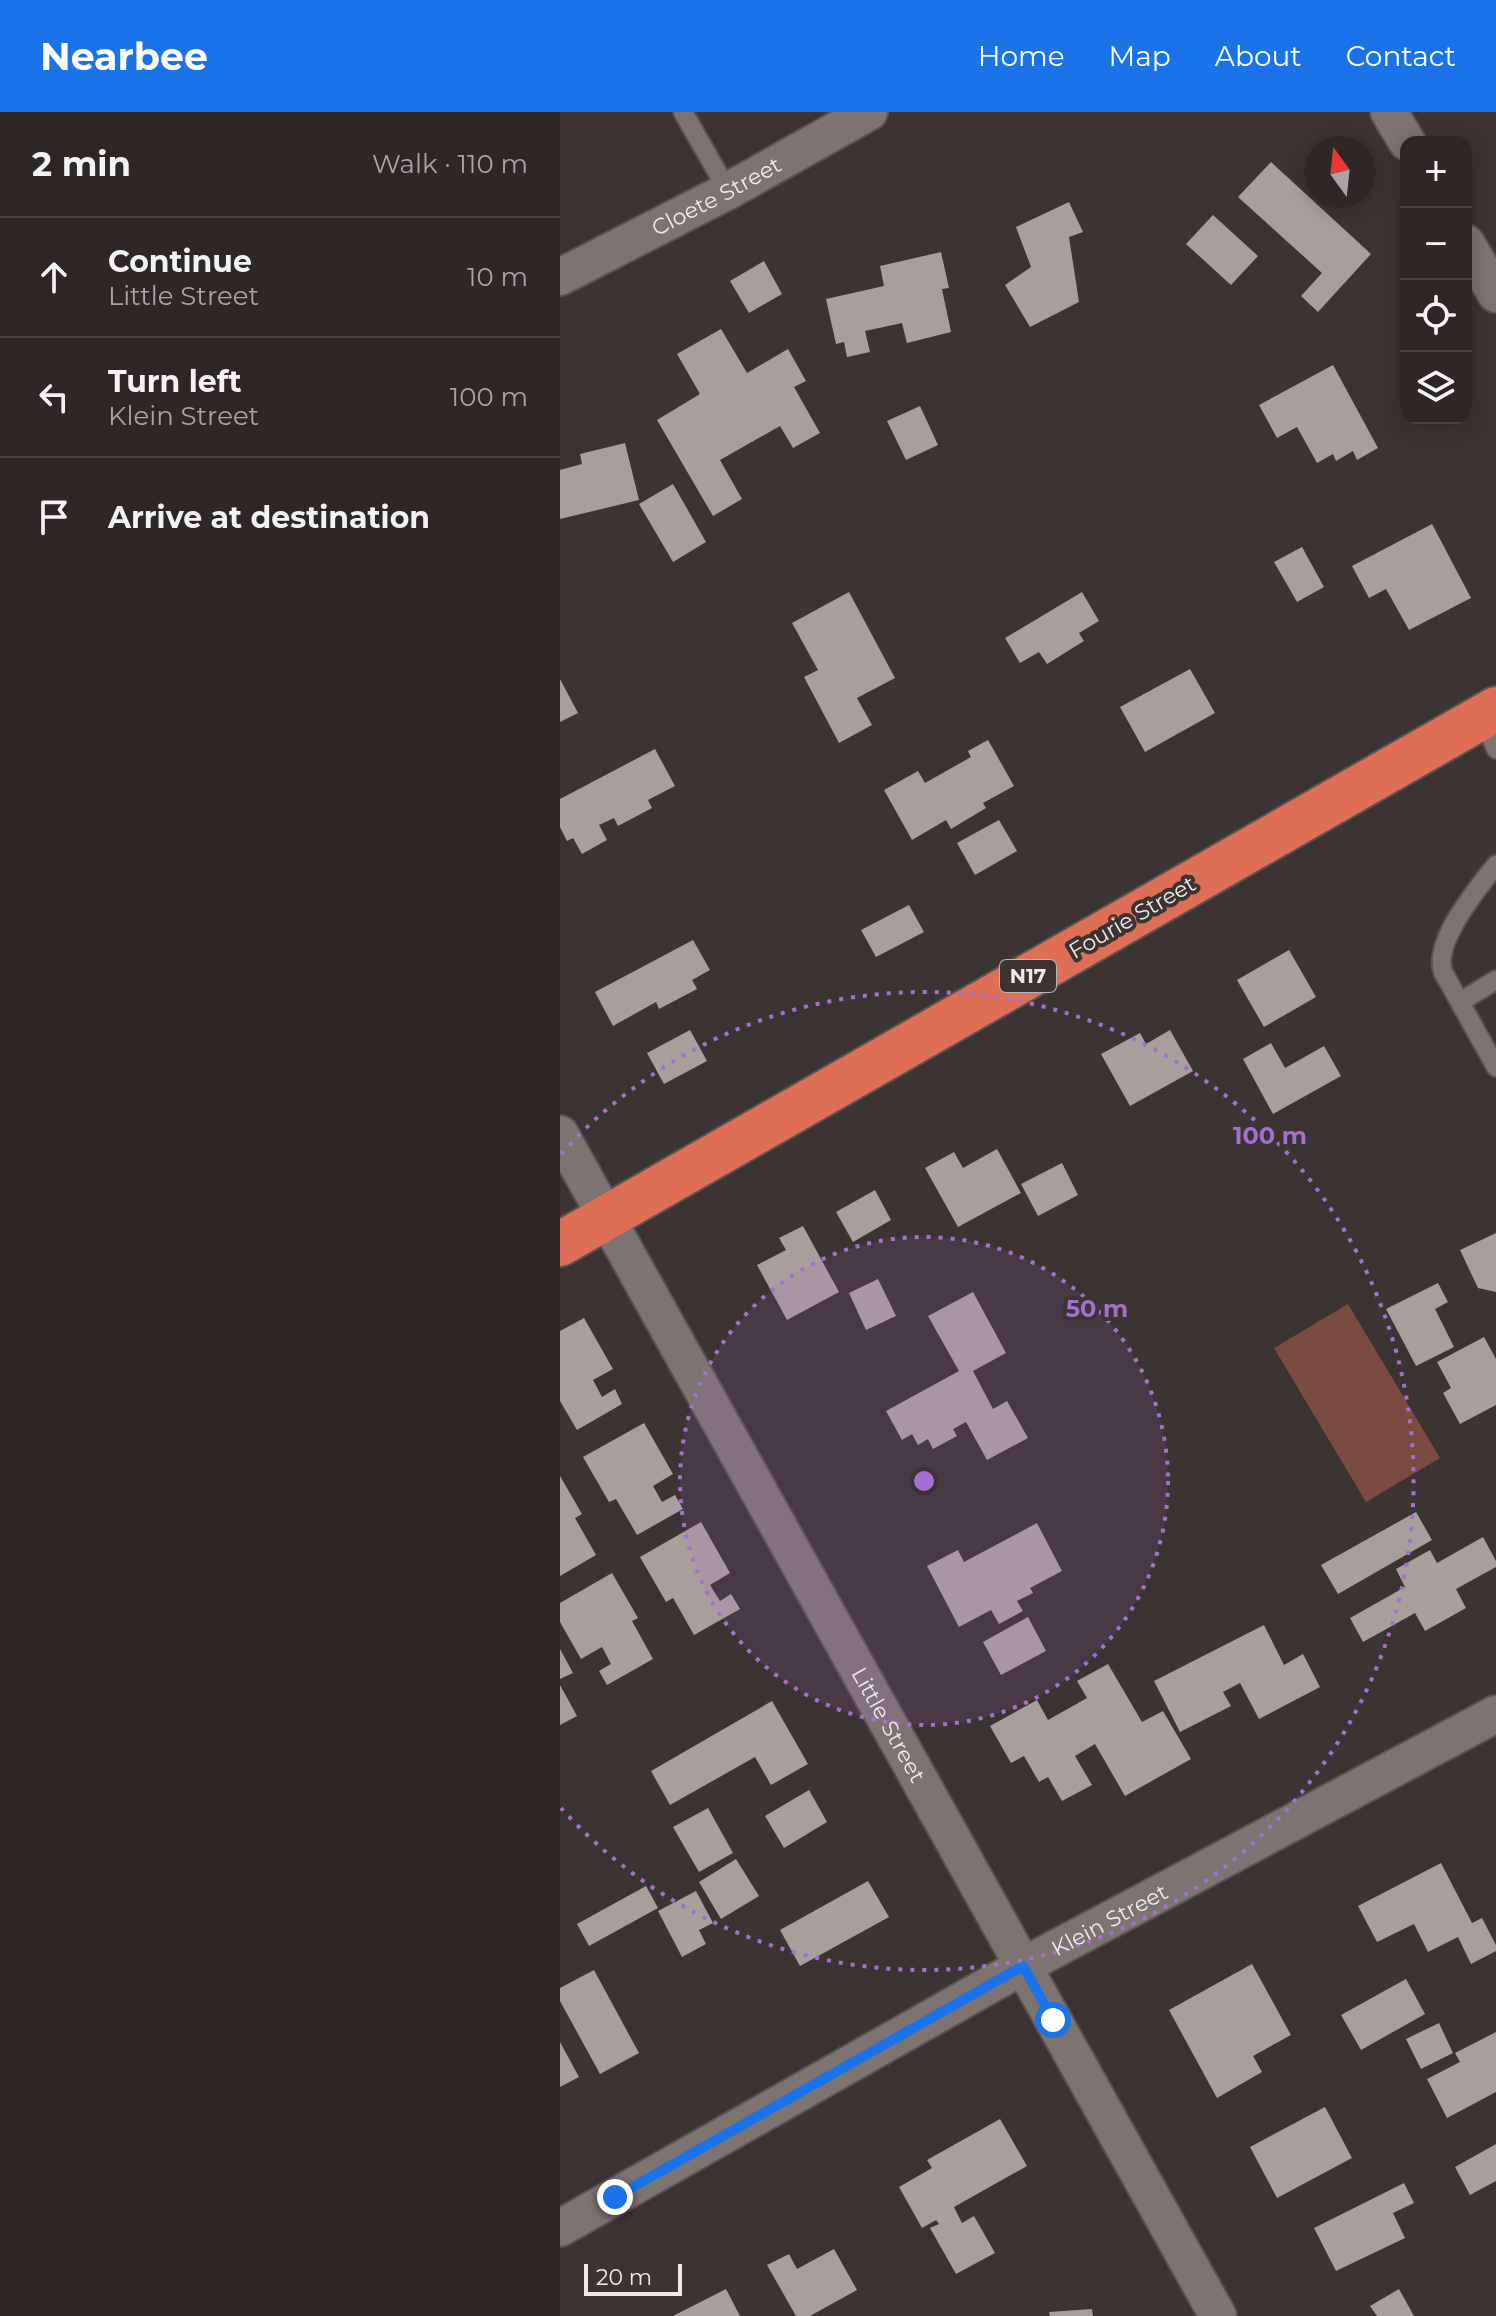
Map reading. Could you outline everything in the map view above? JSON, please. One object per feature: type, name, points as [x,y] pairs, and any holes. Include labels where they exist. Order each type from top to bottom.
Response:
[{"type":"highway","name":"Fourie Street","points":[[560,1244],[1491,725]]},
{"type":"street","name":"Cloete Street","points":[[560,277],[728,191],[869,112]]},
{"type":"street","points":[[1389,112],[1403,136]]},
{"type":"street","points":[[1472,253],[1496,294]]},
{"type":"street","name":"Little Street","points":[[560,1134],[1218,2316]]},
{"type":"street","name":"Klein Street","points":[[560,2228],[1023,1966],[1496,1714]]},
{"type":"lane","points":[[683,112],[728,191]]},
{"type":"lane","points":[[1496,865],[1472,893],[1443,949],[1441,966],[1496,1067]]},
{"type":"lane","points":[[1460,1002],[1496,980]]},
{"type":"shaded area","points":[[1348,1304],[1440,1458],[1366,1502],[1274,1348]]},
{"type":"building","points":[[1271,162],[1304,192],[1304,208],[1321,208],[1371,254],[1318,312],[1301,296],[1322,273],[1238,197]]},
{"type":"building","points":[[1069,202],[1083,232],[1069,237],[1079,302],[1030,327],[1005,285],[1031,267],[1016,227]]},
{"type":"building","points":[[1213,215],[1258,256],[1231,285],[1186,244]]},
{"type":"building","points":[[941,252],[949,288],[942,289],[951,332],[907,343],[902,323],[865,331],[870,352],[847,357],[844,342],[836,344],[826,299],[884,286],[880,266]]},
{"type":"building","points":[[764,261],[782,294],[749,313],[730,281]]},
{"type":"building","points":[[721,329],[747,373],[788,349],[806,381],[794,387],[820,433],[793,448],[780,426],[720,460],[742,499],[713,516],[657,420],[700,394],[677,354]]},
{"type":"building","points":[[1333,365],[1378,448],[1357,460],[1353,451],[1336,461],[1333,454],[1317,463],[1297,427],[1277,438],[1259,405]]},
{"type":"building","points":[[920,406],[938,445],[906,460],[887,421]]},
{"type":"building","points":[[625,443],[639,500],[560,519],[560,470],[582,464],[580,454]]},
{"type":"building","points":[[673,484],[706,542],[673,562],[639,504]]},
{"type":"building","points":[[1432,524],[1471,598],[1409,630],[1386,589],[1369,598],[1352,566]]},
{"type":"building","points":[[1302,547],[1324,587],[1297,602],[1274,562]]},
{"type":"building","points":[[849,592],[895,678],[857,698],[872,725],[839,743],[804,677],[818,670],[792,623]]},
{"type":"building","points":[[1082,592],[1099,621],[1079,633],[1084,641],[1047,664],[1039,652],[1020,663],[1005,638]]},
{"type":"building","points":[[1190,669],[1215,713],[1145,752],[1120,707]]},
{"type":"building","points":[[560,679],[578,713],[560,722]]},
{"type":"building","points":[[988,740],[1014,786],[983,803],[986,808],[951,829],[946,820],[912,840],[884,790],[918,771],[925,783],[971,757],[968,751]]},
{"type":"building","points":[[655,749],[675,786],[648,800],[652,808],[618,826],[614,818],[599,825],[607,840],[582,854],[573,838],[567,841],[560,827],[560,799]]},
{"type":"building","points":[[999,820],[1017,851],[975,875],[957,843]]},
{"type":"building","points":[[909,905],[924,932],[876,957],[861,930]]},
{"type":"building","points":[[693,940],[710,970],[692,980],[697,989],[659,1009],[656,1002],[613,1026],[595,992]]},
{"type":"building","points":[[1289,950],[1316,997],[1264,1027],[1237,980]]},
{"type":"building","points":[[690,1030],[707,1061],[664,1084],[647,1053]]},
{"type":"building","points":[[1170,1030],[1193,1071],[1130,1106],[1101,1054],[1140,1033],[1146,1044]]},
{"type":"building","points":[[1271,1043],[1285,1068],[1324,1046],[1341,1076],[1273,1114],[1243,1059]]},
{"type":"building","points":[[997,1149],[1021,1193],[958,1227],[925,1168],[954,1152],[963,1168]]},
{"type":"building","points":[[1062,1163],[1078,1195],[1038,1216],[1021,1184]]},
{"type":"building","points":[[875,1190],[891,1220],[853,1242],[836,1212]]},
{"type":"building","points":[[803,1226],[839,1292],[787,1320],[757,1265],[786,1250],[779,1238]]},
{"type":"building","points":[[1496,1233],[1496,1292],[1478,1288],[1460,1250]]},
{"type":"building","points":[[878,1279],[896,1316],[866,1330],[849,1293]]},
{"type":"building","points":[[1438,1283],[1448,1302],[1435,1309],[1454,1347],[1416,1366],[1386,1309]]},
{"type":"building","points":[[973,1292],[1006,1353],[973,1371],[993,1409],[1007,1401],[1028,1438],[987,1460],[966,1422],[953,1429],[957,1436],[933,1449],[928,1439],[918,1445],[912,1434],[902,1440],[886,1411],[959,1371],[928,1316]]},
{"type":"building","points":[[584,1318],[613,1369],[593,1380],[602,1397],[615,1389],[622,1404],[577,1430],[560,1401],[560,1331]]},
{"type":"building","points":[[1484,1337],[1496,1359],[1496,1405],[1460,1424],[1443,1393],[1451,1388],[1437,1362]]},
{"type":"building","points":[[644,1423],[673,1474],[653,1486],[662,1502],[675,1495],[683,1509],[637,1535],[616,1499],[609,1502],[583,1457]]},
{"type":"building","points":[[560,1476],[582,1514],[575,1518],[596,1555],[560,1576]]},
{"type":"building","points":[[1416,1512],[1432,1540],[1338,1594],[1321,1565]]},
{"type":"building","points":[[701,1522],[730,1573],[710,1585],[720,1601],[731,1594],[740,1609],[694,1635],[673,1598],[666,1602],[640,1557]]},
{"type":"building","points":[[1037,1523],[1062,1571],[1030,1588],[1033,1593],[1017,1601],[1023,1611],[999,1624],[991,1610],[959,1627],[927,1566],[958,1550],[964,1562]]},
{"type":"building","points":[[1483,1537],[1496,1567],[1456,1589],[1466,1608],[1425,1631],[1415,1613],[1363,1642],[1350,1618],[1405,1587],[1396,1569],[1430,1550],[1437,1563]]},
{"type":"building","points":[[612,1573],[638,1618],[632,1621],[653,1659],[607,1685],[599,1671],[611,1664],[602,1647],[581,1659],[560,1622],[560,1603]]},
{"type":"building","points":[[1028,1617],[1046,1651],[1001,1675],[983,1642]]},
{"type":"building","points":[[1264,1625],[1284,1665],[1303,1654],[1320,1687],[1259,1719],[1240,1683],[1223,1692],[1231,1706],[1180,1732],[1154,1681]]},
{"type":"building","points":[[560,1649],[573,1673],[560,1679]]},
{"type":"building","points":[[1108,1664],[1142,1722],[1163,1711],[1191,1759],[1125,1796],[1095,1744],[1075,1756],[1092,1785],[1062,1801],[1048,1777],[1039,1782],[1024,1756],[1011,1763],[990,1726],[1037,1700],[1048,1720],[1087,1698],[1077,1681]]},
{"type":"building","points":[[560,1685],[577,1716],[560,1725]]},
{"type":"building","points":[[772,1701],[808,1764],[771,1785],[755,1757],[670,1805],[651,1771]]},
{"type":"building","points":[[809,1790],[827,1822],[784,1848],[765,1816]]},
{"type":"building","points":[[708,1808],[733,1853],[699,1872],[673,1827]]},
{"type":"building","points":[[736,1859],[759,1896],[721,1919],[699,1882]]},
{"type":"building","points":[[1441,1863],[1472,1923],[1482,1918],[1496,1945],[1496,1951],[1471,1964],[1458,1937],[1428,1952],[1414,1924],[1377,1942],[1358,1906]]},
{"type":"building","points":[[868,1881],[889,1917],[800,1966],[780,1930]]},
{"type":"building","points":[[646,1886],[658,1908],[589,1946],[577,1924]]},
{"type":"building","points":[[696,1891],[713,1923],[699,1930],[706,1944],[682,1957],[658,1911]]},
{"type":"building","points":[[1252,1964],[1291,2035],[1253,2056],[1262,2072],[1217,2098],[1169,2010]]},
{"type":"building","points":[[594,1970],[639,2053],[600,2074],[560,2001],[560,1988]]},
{"type":"building","points":[[1406,1979],[1425,2014],[1361,2050],[1341,2015]]},
{"type":"building","points":[[1439,2023],[1453,2053],[1421,2069],[1406,2039]]},
{"type":"building","points":[[1496,2032],[1496,2092],[1447,2118],[1427,2079],[1460,2062],[1455,2053]]},
{"type":"building","points":[[560,2042],[579,2077],[560,2087]]},
{"type":"building","points":[[1325,2107],[1352,2158],[1277,2198],[1250,2147]]},
{"type":"building","points":[[1000,2119],[1027,2166],[954,2207],[962,2223],[974,2216],[995,2253],[956,2274],[930,2228],[939,2224],[936,2220],[922,2228],[899,2187],[932,2168],[927,2160]]},
{"type":"building","points":[[1496,2144],[1496,2181],[1470,2195],[1455,2167]]},
{"type":"building","points":[[1404,2183],[1414,2203],[1393,2213],[1405,2238],[1336,2271],[1314,2228]]},
{"type":"building","points":[[834,2249],[857,2290],[810,2316],[796,2316],[767,2265],[789,2254],[797,2269]]},
{"type":"building","points":[[726,2289],[740,2316],[673,2316]]},
{"type":"building","points":[[1399,2289],[1414,2316],[1377,2316],[1370,2306]]},
{"type":"building","points":[[1092,2309],[1093,2316],[1050,2316],[1049,2312]]},
{"type":"route","points":[[615,2197],[1023,1966],[1053,2020]]}]
